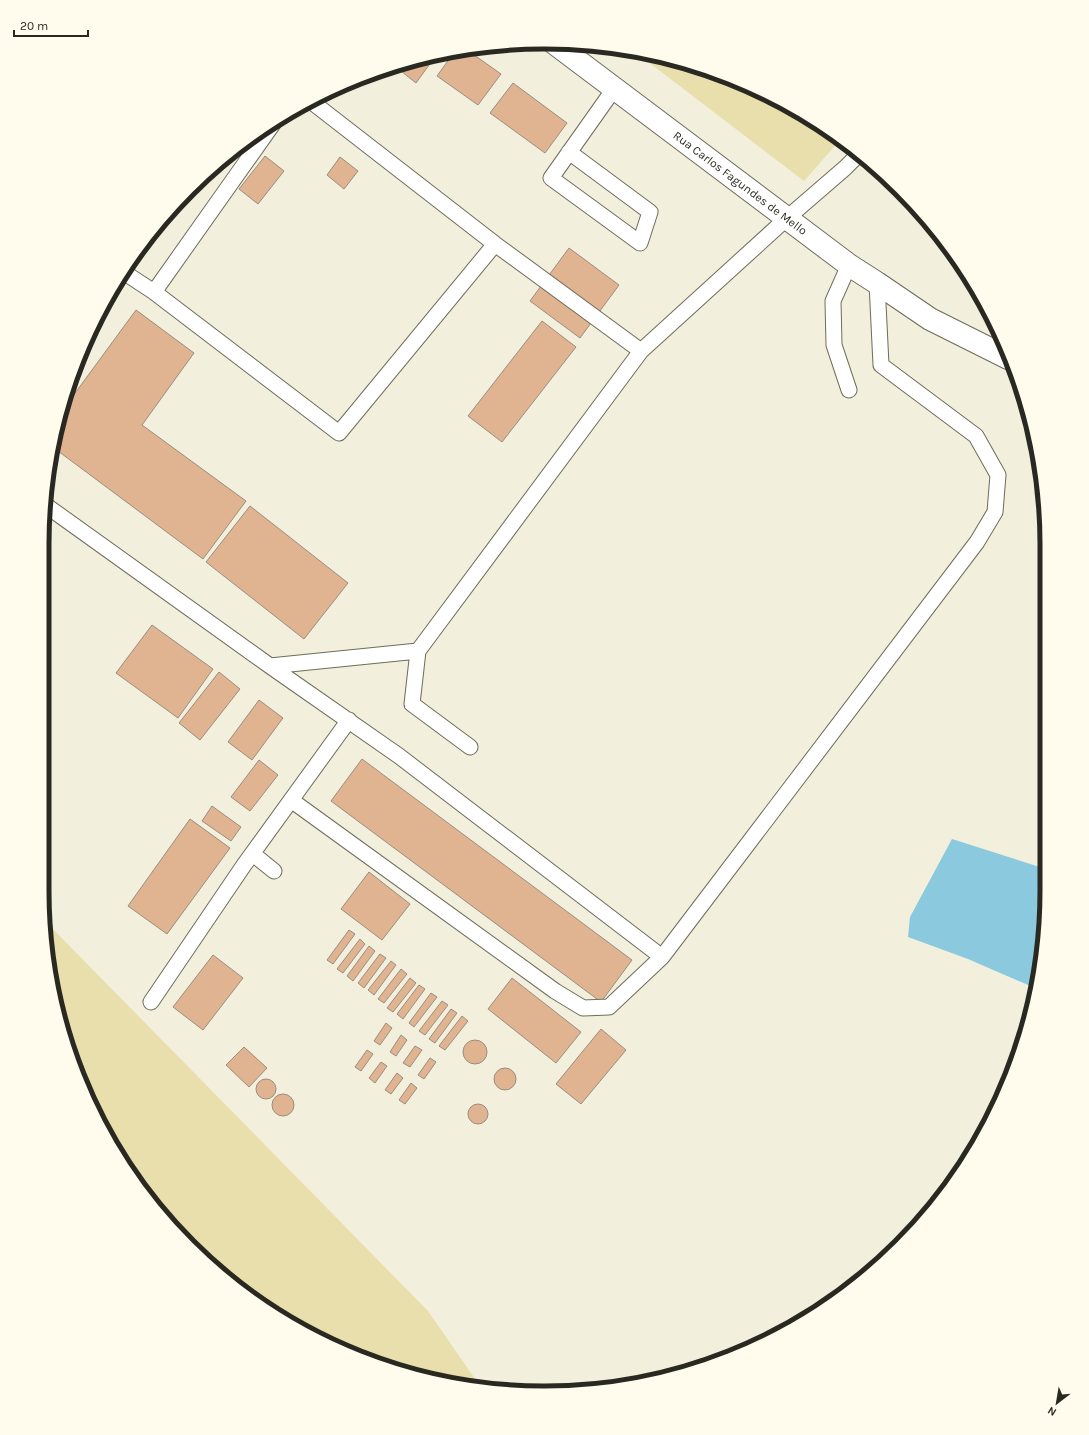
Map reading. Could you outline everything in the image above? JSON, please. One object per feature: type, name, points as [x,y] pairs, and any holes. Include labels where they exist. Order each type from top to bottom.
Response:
[{"type":"street","name":"Rua Carlos Fagundes de Mello","points":[[563,50],[849,265],[930,319],[1002,355]]},
{"type":"lane","points":[[569,152],[650,212],[640,243],[551,178],[569,152],[614,89]]},
{"type":"lane","points":[[316,105],[495,244],[641,351]]},
{"type":"lane","points":[[154,292],[265,135]]},
{"type":"lane","points":[[470,747],[412,704],[418,652],[641,351],[855,158]]},
{"type":"lane","points":[[129,276],[154,292],[339,434],[495,244]]},
{"type":"lane","points":[[848,390],[834,345],[833,301],[849,265]]},
{"type":"lane","points":[[291,800],[548,986],[583,1008],[609,1007],[662,958],[977,542],[995,512],[998,475],[976,436],[881,364],[877,283]]},
{"type":"lane","points":[[50,509],[270,666],[399,756],[662,958]]},
{"type":"lane","points":[[270,666],[418,652]]},
{"type":"lane","points":[[151,1002],[348,720]]},
{"type":"lane","points":[[253,854],[274,871]]},
{"type":"shaded area","points":[[646,60],[704,75],[764,100],[792,115],[836,144],[804,181]]},
{"type":"shaded area","points":[[50,926],[428,1311],[477,1381],[416,1369],[385,1360],[325,1335],[297,1320],[243,1284],[194,1241],[151,1192],[115,1138],[100,1110],[75,1050],[66,1019],[53,955]]},
{"type":"water","points":[[952,839],[1040,867],[1039,923],[1036,955],[1030,986],[968,959],[908,937],[910,917]]},
{"type":"building","points":[[473,54],[501,74],[478,105],[437,76],[449,59]]},
{"type":"building","points":[[431,63],[416,83],[400,71]]},
{"type":"building","points":[[513,83],[567,123],[545,153],[490,113]]},
{"type":"building","points":[[265,156],[284,171],[258,204],[239,189]]},
{"type":"building","points":[[340,157],[358,171],[344,189],[327,175]]},
{"type":"building","points":[[569,248],[619,285],[580,338],[530,301]]},
{"type":"building","points":[[136,310],[194,353],[142,425],[246,501],[203,559],[58,451],[71,399]]},
{"type":"building","points":[[542,321],[576,347],[502,442],[468,416]]},
{"type":"building","points":[[250,506],[348,583],[304,639],[206,562]]},
{"type":"building","points":[[152,625],[213,669],[178,718],[116,673]]},
{"type":"building","points":[[219,672],[240,689],[200,740],[179,723]]},
{"type":"building","points":[[259,700],[283,718],[252,760],[228,742]]},
{"type":"building","points":[[362,759],[632,960],[601,1002],[331,801]]},
{"type":"building","points":[[259,760],[278,775],[250,811],[231,797]]},
{"type":"building","points":[[212,806],[241,827],[231,841],[202,821]]},
{"type":"building","points":[[190,819],[230,848],[167,934],[128,906]]},
{"type":"building","points":[[369,872],[410,904],[382,940],[341,909]]},
{"type":"building","points":[[349,930],[355,934],[333,964],[327,960]]},
{"type":"building","points":[[360,939],[365,944],[343,973],[337,969]]},
{"type":"building","points":[[369,946],[375,951],[353,981],[347,976]]},
{"type":"building","points":[[380,954],[386,958],[364,988],[358,983]]},
{"type":"building","points":[[213,955],[243,978],[203,1030],[173,1007]]},
{"type":"building","points":[[391,961],[396,965],[374,995],[368,990]]},
{"type":"building","points":[[401,969],[407,974],[384,1003],[378,999]]},
{"type":"building","points":[[410,978],[416,983],[393,1012],[387,1008]]},
{"type":"building","points":[[512,978],[581,1032],[556,1063],[488,1009]]},
{"type":"building","points":[[419,985],[425,989],[403,1019],[397,1014]]},
{"type":"building","points":[[431,993],[437,997],[414,1027],[409,1023]]},
{"type":"building","points":[[442,1001],[448,1005],[425,1035],[419,1031]]},
{"type":"building","points":[[451,1009],[457,1013],[435,1043],[429,1039]]},
{"type":"building","points":[[462,1016],[468,1021],[445,1050],[439,1046]]},
{"type":"building","points":[[386,1023],[392,1028],[380,1045],[374,1041]]},
{"type":"building","points":[[601,1029],[626,1050],[581,1104],[556,1084]]},
{"type":"building","points":[[401,1035],[407,1040],[396,1056],[390,1052]]},
{"type":"building","points":[[475,1040],[483,1044],[487,1052],[483,1060],[475,1064],[467,1060],[463,1052],[467,1044]]},
{"type":"building","points":[[415,1046],[422,1050],[410,1067],[403,1063]]},
{"type":"building","points":[[244,1047],[267,1068],[249,1087],[226,1065]]},
{"type":"building","points":[[367,1050],[373,1054],[361,1071],[355,1067]]},
{"type":"building","points":[[430,1058],[436,1062],[424,1079],[418,1075]]},
{"type":"building","points":[[381,1062],[387,1066],[375,1083],[369,1078]]},
{"type":"building","points":[[505,1068],[513,1071],[516,1079],[513,1087],[505,1090],[497,1087],[494,1079],[497,1071]]},
{"type":"building","points":[[397,1073],[403,1078],[391,1094],[385,1090]]},
{"type":"building","points":[[266,1079],[273,1082],[276,1089],[273,1096],[266,1099],[259,1096],[256,1089],[259,1082]]},
{"type":"building","points":[[411,1083],[417,1088],[405,1104],[399,1100]]},
{"type":"building","points":[[283,1094],[291,1097],[294,1105],[291,1113],[283,1116],[275,1113],[272,1105],[275,1097]]},
{"type":"building","points":[[478,1104],[485,1107],[488,1114],[485,1121],[478,1124],[471,1121],[468,1114],[471,1107]]}]
